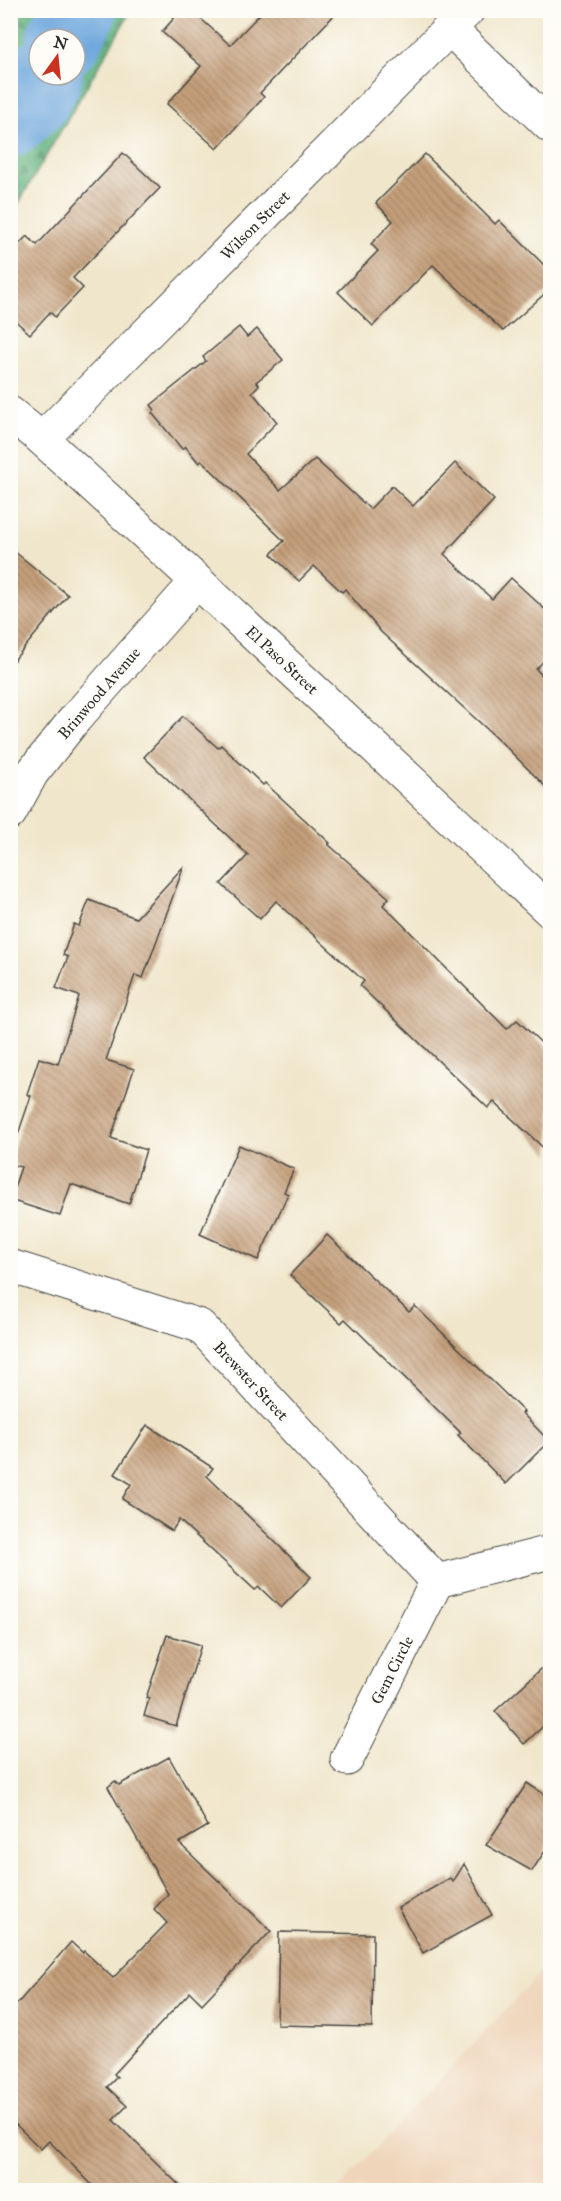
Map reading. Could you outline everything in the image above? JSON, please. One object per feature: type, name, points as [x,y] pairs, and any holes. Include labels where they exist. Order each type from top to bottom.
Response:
[{"type":"street","points":[[459,20],[550,126]]},
{"type":"street","name":"Wilson Street","points":[[42,439],[459,20]]},
{"type":"street","name":"El Paso Street","points":[[10,413],[42,439],[197,581],[550,911]]},
{"type":"street","name":"Brinwood Avenue","points":[[10,813],[32,773],[75,719],[197,581]]},
{"type":"street","name":"Brewster Street","points":[[10,1266],[200,1326],[437,1581]]},
{"type":"street","points":[[437,1581],[550,1552]]},
{"type":"street","name":"Gem Circle","points":[[347,1759],[437,1581]]},
{"type":"shaded area","points":[[550,1962],[550,2190],[337,2190]]},
{"type":"green space","points":[[10,11],[131,11],[87,86],[87,27],[27,27],[27,87],[87,87],[11,216]]},
{"type":"building","points":[[181,10],[191,10],[230,45],[264,10],[339,10],[260,93],[264,97],[217,149],[167,104],[201,66],[162,32]]},
{"type":"building","points":[[123,153],[160,188],[73,278],[83,288],[55,317],[50,312],[30,334],[10,316],[10,253],[27,236],[37,245]]},
{"type":"building","points":[[425,154],[495,224],[499,220],[550,271],[550,289],[503,331],[433,265],[373,326],[338,292],[378,251],[371,244],[393,221],[376,203]]},
{"type":"building","points":[[239,327],[247,337],[257,329],[283,360],[256,382],[259,385],[252,392],[277,422],[246,454],[280,490],[315,459],[370,509],[392,486],[413,506],[455,463],[494,500],[444,554],[492,599],[511,578],[550,614],[550,654],[536,669],[550,684],[550,791],[500,741],[381,632],[345,589],[342,592],[314,566],[299,581],[271,554],[284,541],[202,461],[199,463],[185,446],[182,449],[152,413],[155,410],[151,405],[206,361],[203,357]]},
{"type":"building","points":[[10,548],[68,595],[10,665]]},
{"type":"building","points":[[183,716],[218,748],[221,745],[263,785],[265,783],[330,843],[328,844],[389,898],[383,905],[507,1029],[517,1020],[550,1051],[550,1154],[494,1102],[488,1108],[360,986],[364,981],[276,901],[260,919],[221,884],[248,855],[144,757]]},
{"type":"building","points":[[184,866],[143,978],[135,975],[106,1060],[134,1069],[111,1138],[146,1150],[129,1204],[71,1184],[60,1216],[10,1200],[21,1167],[10,1164],[10,1158],[31,1096],[27,1094],[39,1058],[58,1064],[79,996],[56,988],[68,957],[63,955],[74,924],[79,926],[89,900],[136,918]]},
{"type":"building","points":[[239,1145],[294,1169],[284,1192],[288,1194],[258,1260],[200,1234]]},
{"type":"building","points":[[327,1235],[409,1312],[415,1306],[524,1412],[522,1413],[549,1441],[506,1484],[458,1435],[461,1433],[345,1319],[341,1323],[290,1275]]},
{"type":"building","points":[[147,1425],[213,1468],[207,1476],[311,1577],[281,1608],[259,1587],[255,1590],[179,1520],[172,1531],[122,1499],[131,1484],[115,1474]]},
{"type":"building","points":[[167,1635],[201,1645],[176,1726],[144,1716],[149,1699],[146,1698]]},
{"type":"building","points":[[550,1661],[550,1720],[524,1744],[495,1711]]},
{"type":"building","points":[[169,1757],[208,1826],[179,1843],[271,1931],[202,2004],[190,1992],[114,2074],[117,2077],[107,2087],[127,2106],[113,2120],[184,2190],[97,2190],[49,2141],[41,2149],[10,2119],[10,2012],[71,1942],[113,1978],[167,1923],[154,1909],[168,1894],[108,1787],[115,1781],[119,1785]]},
{"type":"building","points":[[527,1783],[550,1798],[550,1843],[532,1871],[486,1845]]},
{"type":"building","points":[[464,1864],[492,1915],[423,1953],[398,1908],[450,1878],[453,1882]]},
{"type":"building","points":[[279,1932],[373,1934],[372,2027],[277,2025]]},
{"type":"waterway","points":[[70,27],[79,10]]},
{"type":"waterway","points":[[10,119],[33,98],[39,87]]}]
